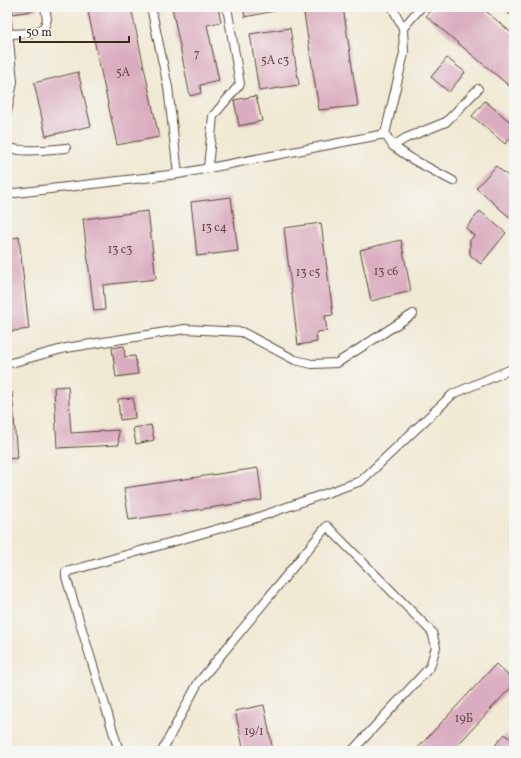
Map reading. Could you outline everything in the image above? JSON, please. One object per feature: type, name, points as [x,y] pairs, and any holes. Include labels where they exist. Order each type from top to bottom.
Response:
[{"type":"lane","points":[[9,34],[34,33],[44,28],[47,19],[45,7]]},
{"type":"lane","points":[[151,7],[168,87],[178,174]]},
{"type":"lane","points":[[208,168],[213,116],[240,84],[227,7]]},
{"type":"lane","points":[[392,7],[403,28],[404,54],[385,134],[393,146],[412,159],[453,181]]},
{"type":"lane","points":[[403,28],[421,7]]},
{"type":"lane","points":[[508,7],[514,12]]},
{"type":"lane","points":[[7,21],[14,82],[7,112]]},
{"type":"lane","points":[[393,146],[406,138],[446,122],[478,89]]},
{"type":"lane","points":[[7,194],[178,174],[385,134]]},
{"type":"lane","points":[[7,146],[10,150],[66,148]]},
{"type":"lane","points":[[7,364],[66,348],[185,329],[242,332],[295,360],[312,364],[338,363],[413,314]]},
{"type":"lane","points":[[119,751],[66,577],[66,572],[253,519],[361,481],[453,394],[514,368]]},
{"type":"lane","points":[[162,751],[198,683],[327,526],[432,632],[436,647],[430,667],[352,751]]},
{"type":"building","points":[[12,7],[35,7],[36,10],[13,14]]},
{"type":"building","points":[[87,7],[131,7],[159,137],[117,145]]},
{"type":"building","points":[[172,7],[218,7],[221,22],[207,25],[219,81],[200,85],[201,93],[190,96]]},
{"type":"building","points":[[243,7],[283,7],[284,9],[245,17]]},
{"type":"building","points":[[303,7],[343,7],[358,106],[319,110]]},
{"type":"building","points":[[433,7],[481,7],[514,35],[514,90],[426,16]]},
{"type":"building","points":[[290,28],[299,85],[259,91],[250,34]]},
{"type":"building","points":[[447,58],[465,72],[449,92],[431,77]]},
{"type":"building","points":[[78,72],[91,126],[46,136],[34,83]]},
{"type":"building","points":[[256,96],[262,121],[239,126],[234,100]]},
{"type":"building","points":[[485,101],[514,125],[514,133],[505,144],[472,116]]},
{"type":"building","points":[[496,166],[514,181],[514,221],[476,188]]},
{"type":"building","points":[[231,197],[238,251],[197,256],[191,202]]},
{"type":"building","points":[[148,211],[156,279],[103,285],[105,310],[94,311],[83,219]]},
{"type":"building","points":[[480,211],[506,233],[481,264],[470,255],[470,240],[474,236],[466,228]]},
{"type":"building","points":[[321,223],[333,315],[325,316],[327,331],[316,332],[317,342],[298,345],[284,228]]},
{"type":"building","points":[[19,237],[29,329],[7,332],[7,239]]},
{"type":"building","points":[[401,240],[411,291],[371,301],[360,250]]},
{"type":"building","points":[[124,346],[125,357],[135,356],[138,374],[116,377],[112,348]]},
{"type":"building","points":[[68,386],[71,433],[118,430],[119,445],[57,448],[54,387]]},
{"type":"building","points":[[12,392],[17,458],[7,459],[7,393]]},
{"type":"building","points":[[133,398],[135,418],[120,420],[118,399]]},
{"type":"building","points":[[151,425],[154,440],[136,444],[133,428]]},
{"type":"building","points":[[258,468],[262,500],[129,520],[124,488]]},
{"type":"building","points":[[496,664],[514,681],[514,684],[452,751],[415,751]]},
{"type":"building","points":[[264,705],[273,751],[244,751],[235,711]]},
{"type":"building","points":[[505,734],[514,742],[514,751],[490,751]]}]
